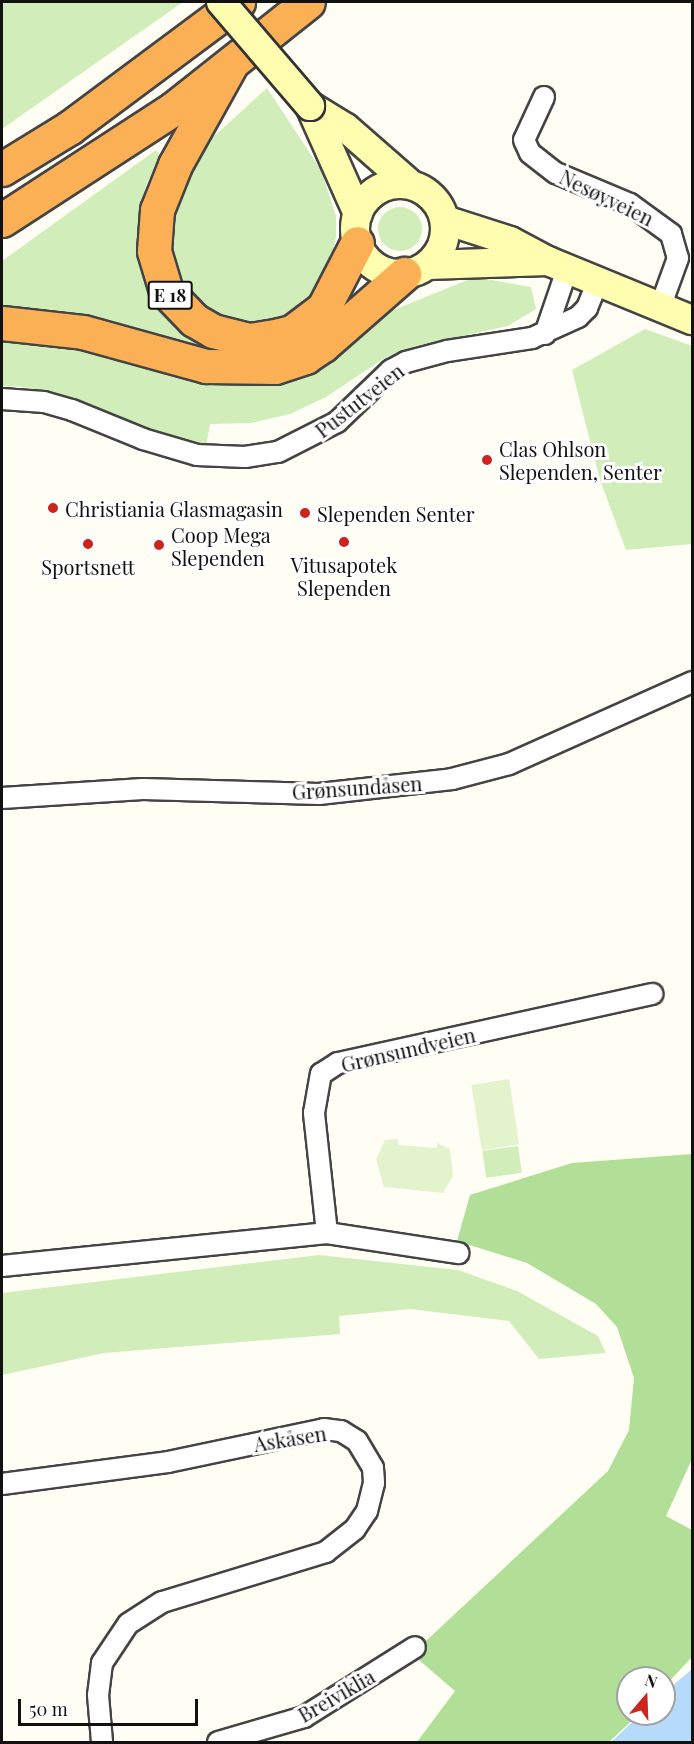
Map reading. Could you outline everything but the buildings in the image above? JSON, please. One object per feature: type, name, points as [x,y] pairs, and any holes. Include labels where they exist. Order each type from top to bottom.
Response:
[{"type":"highway","points":[[2,169],[69,128],[238,2]]},
{"type":"highway","name":"E 18","points":[[2,220],[96,162],[230,66],[308,2]]},
{"type":"highway","name":"E 18","points":[[230,66],[175,165],[157,210],[154,251],[166,291],[194,320],[213,331],[250,340],[292,332],[323,309],[358,228]]},
{"type":"highway","points":[[2,323],[83,332],[206,366],[275,367],[305,357],[323,345],[416,270]]},
{"type":"street","points":[[220,2],[310,106],[344,183],[358,228],[375,266],[416,270],[558,264]]},
{"type":"street","name":"Nesøyveien","points":[[544,97],[524,140],[530,153],[556,173],[630,204],[659,223],[674,240],[678,258],[661,305]]},
{"type":"street","points":[[310,106],[346,128],[411,185],[433,198],[445,220],[442,245],[416,270]]},
{"type":"street","points":[[358,228],[373,193],[385,187],[411,185]]},
{"type":"street","points":[[445,220],[510,241],[558,264],[599,279],[693,320]]},
{"type":"street","points":[[545,334],[558,264]]},
{"type":"street","name":"Pustutveien","points":[[2,399],[44,402],[72,410],[177,451],[217,457],[246,457],[278,452],[320,434],[391,370],[406,362],[447,351],[545,334],[578,317],[587,308],[599,279]]},
{"type":"street","name":"Grønsundåsen","points":[[2,798],[143,789],[319,794],[452,779],[509,764],[693,682]]},
{"type":"street","name":"Grønsundveien","points":[[327,1233],[314,1113],[321,1074],[348,1060],[653,994]]},
{"type":"street","points":[[2,1266],[327,1233],[458,1253]]},
{"type":"street","name":"Askåsen","points":[[2,1484],[168,1462],[324,1429],[341,1431],[357,1441],[373,1468],[374,1484],[367,1511],[355,1528],[326,1552],[162,1602],[128,1624],[102,1663],[98,1695],[102,1743]]},
{"type":"street","name":"Breiviklia","points":[[218,1743],[304,1717],[415,1647]]},
{"type":"green space","points":[[2,2],[183,2],[2,129]]},
{"type":"green space","points":[[267,88],[321,170],[336,216],[336,237],[327,276],[314,299],[273,324],[225,325],[175,282],[164,229],[188,168],[211,139]]},
{"type":"green space","points":[[156,150],[160,155],[146,185],[138,221],[140,265],[147,290],[165,315],[184,335],[220,350],[217,356],[83,316],[2,307],[2,261]]},
{"type":"green space","points":[[400,207],[415,214],[422,229],[415,244],[400,251],[385,244],[378,229],[385,214]]},
{"type":"green space","points":[[475,277],[531,287],[536,309],[508,326],[415,346],[383,359],[326,397],[290,414],[251,423],[210,424],[206,446],[149,431],[64,396],[25,387],[2,386],[2,334],[28,334],[201,379],[271,386],[303,374],[337,354],[386,313]]},
{"type":"green space","points":[[645,329],[692,346],[692,544],[626,550],[600,480],[572,370]]},
{"type":"green space","points":[[509,1079],[519,1144],[482,1150],[471,1085]]},
{"type":"green space","points":[[398,1139],[398,1145],[437,1148],[437,1143],[450,1149],[453,1176],[443,1193],[384,1187],[376,1159],[385,1140]]},
{"type":"green space","points":[[518,1146],[522,1173],[486,1178],[482,1151]]},
{"type":"green space","points":[[692,1154],[692,1459],[666,1516],[692,1530],[692,1657],[676,1674],[676,1666],[616,1666],[616,1726],[626,1726],[609,1742],[417,1742],[455,1691],[412,1654],[608,1471],[629,1430],[634,1378],[617,1327],[596,1304],[527,1263],[457,1241],[470,1195],[572,1163]]},
{"type":"green space","points":[[319,1255],[458,1270],[517,1291],[598,1336],[606,1353],[539,1359],[509,1321],[410,1309],[339,1316],[340,1334],[104,1353],[2,1375],[2,1293]]},
{"type":"water","points":[[692,1669],[692,1742],[611,1742],[628,1726],[676,1726],[676,1683]]},
{"type":"place","name":"Clas Ohlson Slependen, Senter","points":[[487,460]]},
{"type":"place","name":"Christiania Glasmagasin","points":[[53,508]]},
{"type":"place","name":"Slependen Senter","points":[[305,513]]},
{"type":"place","name":"Vitusapotek Slependen","points":[[344,542]]},
{"type":"place","name":"Sportsnett","points":[[88,544]]},
{"type":"place","name":"Coop Mega Slependen","points":[[159,545]]}]
